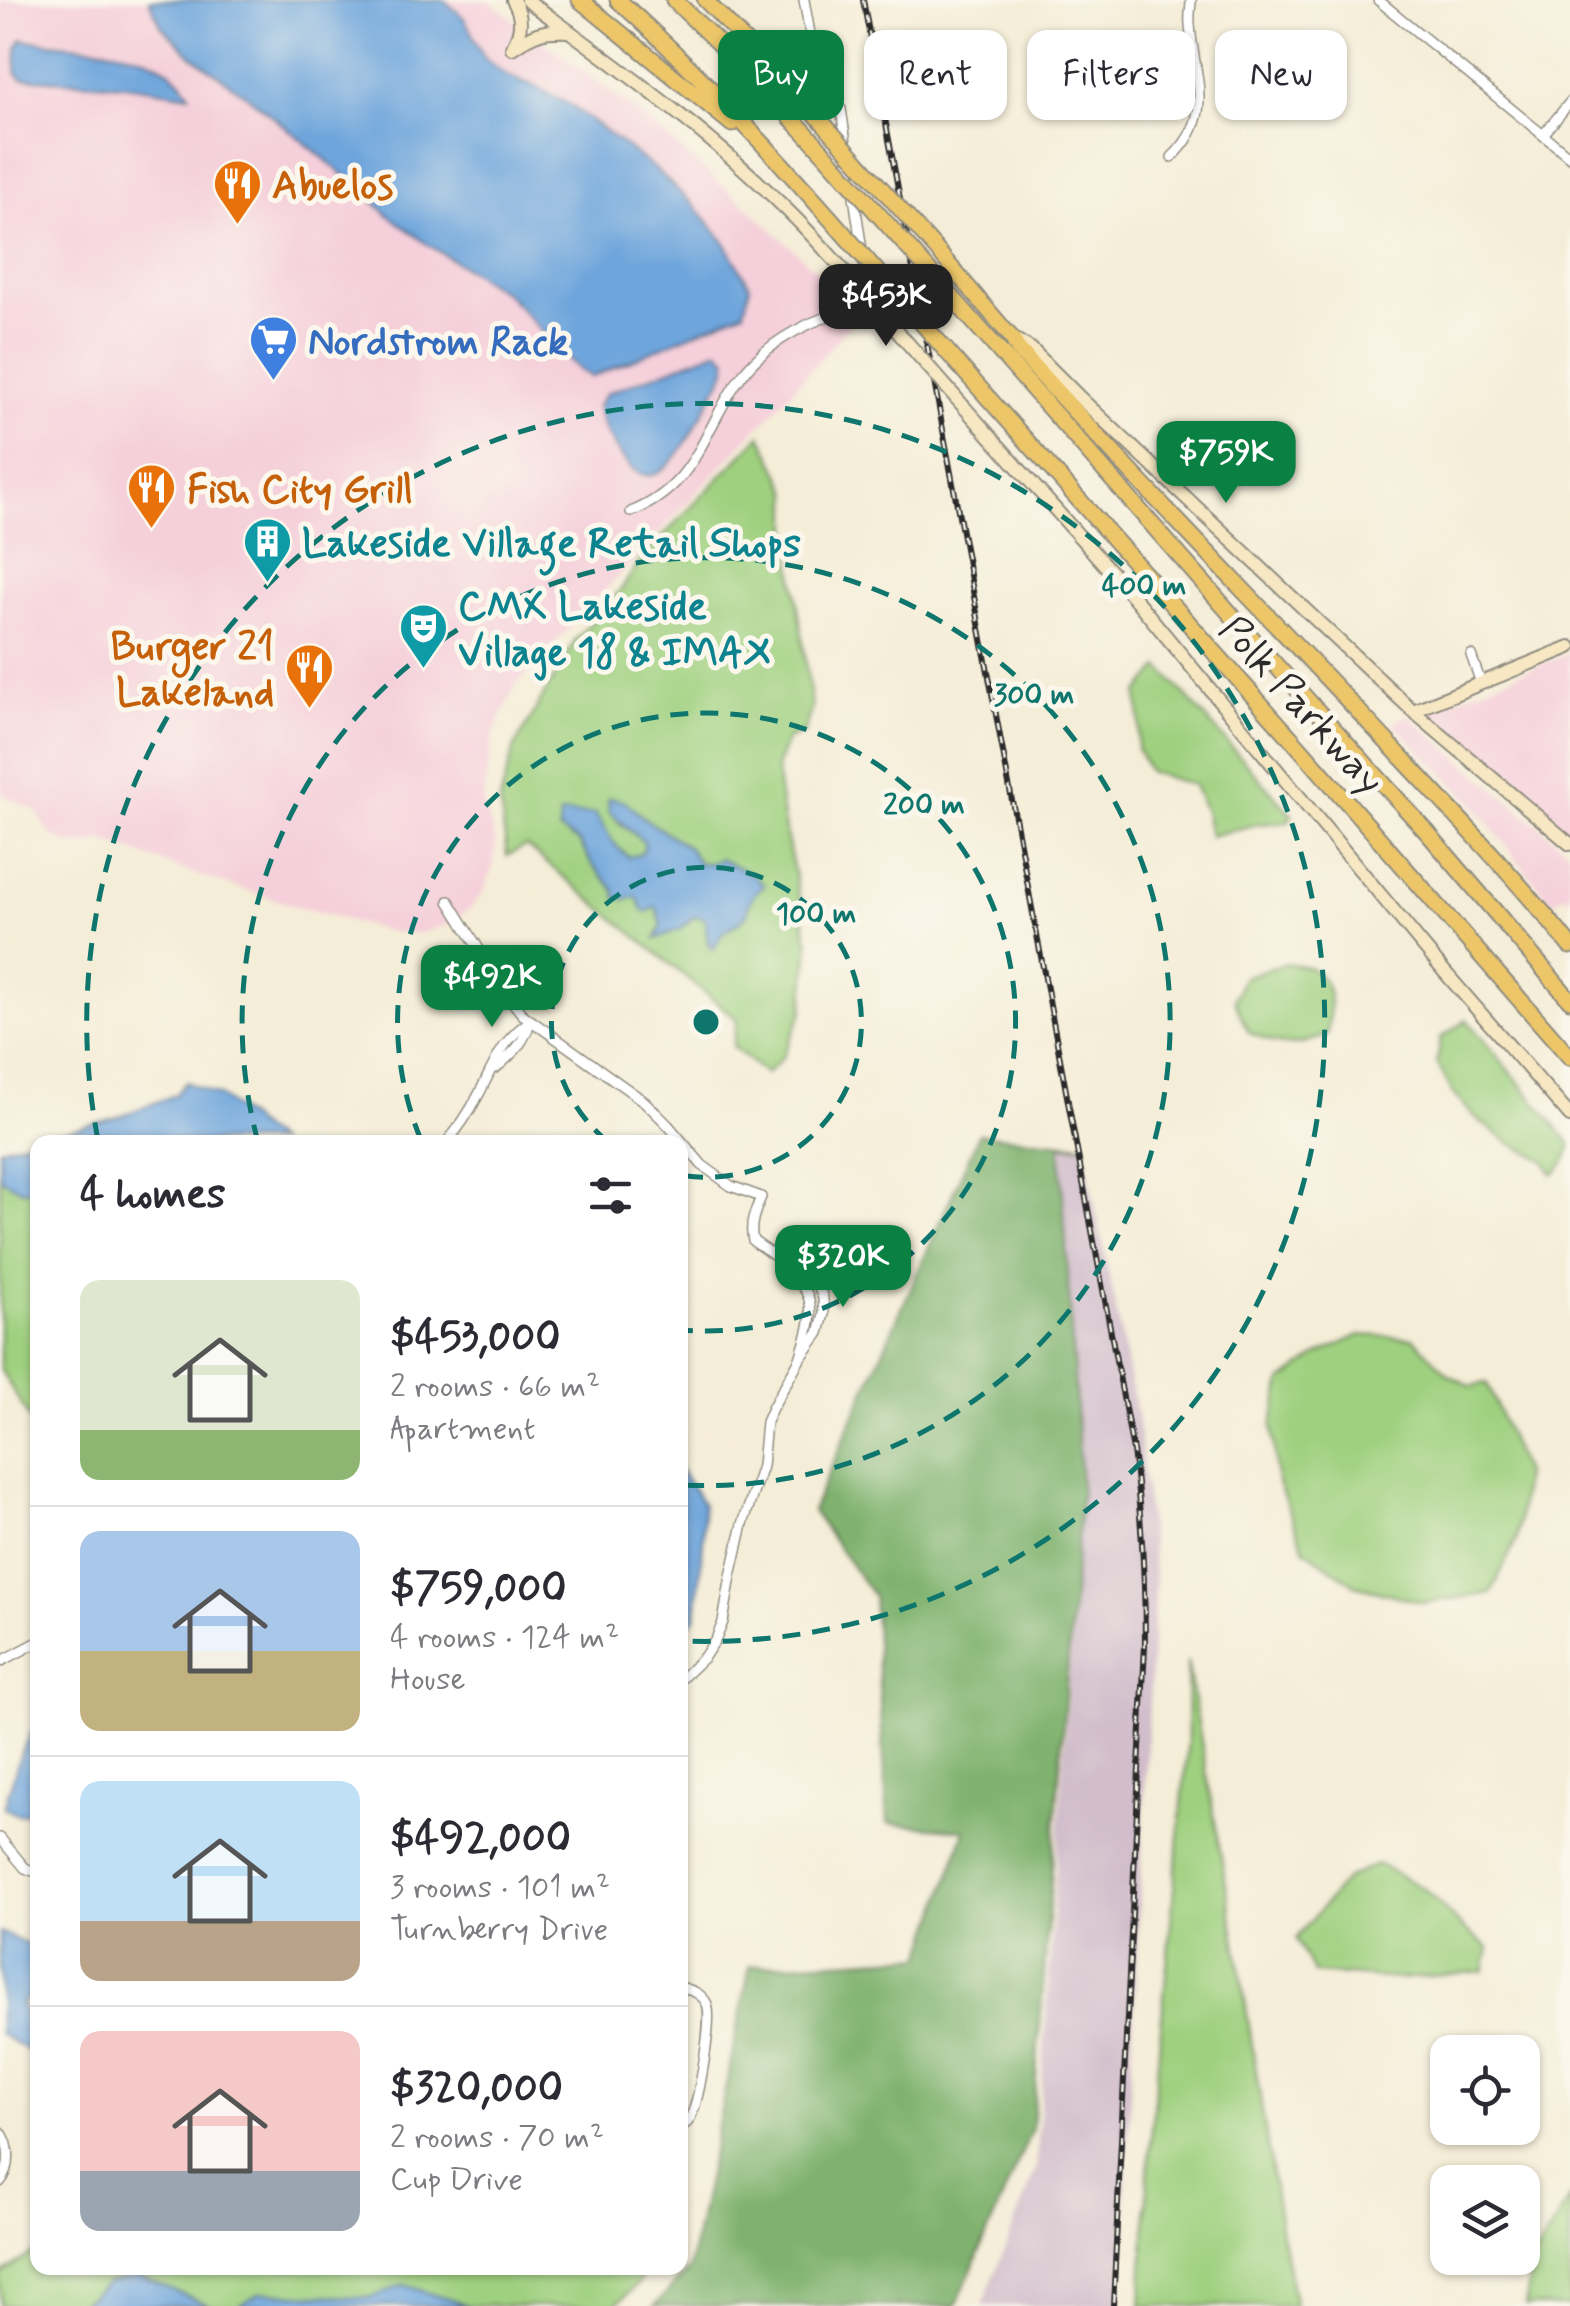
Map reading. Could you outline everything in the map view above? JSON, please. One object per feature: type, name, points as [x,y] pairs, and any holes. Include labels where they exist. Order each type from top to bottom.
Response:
[{"type":"highway","points":[[580,0],[788,170]]},
{"type":"highway","name":"Polk Parkway","points":[[618,0],[788,170],[1570,1057]]},
{"type":"highway","name":"Polk Parkway","points":[[674,0],[814,142],[1427,832],[1570,1000]]},
{"type":"highway","points":[[1012,338],[1096,437],[1249,594],[1534,899],[1570,946]]},
{"type":"main road","points":[[513,0],[521,21],[512,48],[544,30],[569,31]]},
{"type":"main road","points":[[528,0],[726,154],[838,262],[1165,635],[1443,970],[1570,1116]]},
{"type":"main road","points":[[704,0],[808,106],[1012,338],[1031,349],[1412,711],[1570,844]]},
{"type":"main road","points":[[1412,711],[1570,647]]},
{"type":"street","points":[[630,512],[657,500],[689,467],[734,386],[766,351],[814,320],[870,304],[840,108],[812,46],[804,0]]},
{"type":"street","points":[[1172,158],[1194,129],[1200,101],[1190,24],[1191,0]]},
{"type":"street","points":[[1378,0],[1570,157]]},
{"type":"street","points":[[1543,136],[1570,102]]},
{"type":"street","points":[[1470,655],[1481,683]]},
{"type":"street","points":[[448,902],[510,999],[530,1021],[645,1102],[676,1135]]},
{"type":"street","points":[[452,1135],[477,1098],[505,1044],[530,1021]]},
{"type":"street","points":[[688,1149],[702,1165],[731,1186],[762,1196],[752,1220],[752,1241],[786,1264],[800,1266],[810,1274],[821,1294],[824,1314],[819,1333],[800,1359],[766,1422],[762,1466],[743,1524],[723,1622],[716,1640],[688,1672]]},
{"type":"street","points":[[786,1264],[805,1290],[811,1306],[810,1327],[800,1359]]},
{"type":"street","points":[[808,1299],[821,1294]]},
{"type":"street","points":[[0,1662],[30,1646]]},
{"type":"street","points":[[0,1838],[30,1870]]},
{"type":"street","points":[[688,1990],[703,1998],[708,2007],[708,2024],[693,2112],[688,2121]]},
{"type":"street","points":[[0,2131],[9,2154],[5,2177],[0,2182]]},
{"type":"shaded area","points":[[0,0],[488,0],[636,111],[752,211],[821,275],[856,318],[515,686],[493,735],[483,802],[496,842],[493,867],[484,891],[449,924],[422,933],[391,932],[194,874],[102,840],[86,845],[69,844],[51,835],[36,811],[0,793]]},
{"type":"shaded area","points":[[1570,653],[1570,836],[1423,712]]},
{"type":"shaded area","points":[[1408,715],[1570,852],[1570,899],[1564,895],[1551,903],[1473,803],[1392,723]]},
{"type":"shaded area","points":[[1060,1145],[1083,1145],[1138,1420],[1155,1583],[1120,2306],[982,2306],[1036,2169],[1081,1490]]},
{"type":"green space","points":[[761,435],[789,492],[789,542],[812,707],[804,732],[788,738],[776,767],[809,945],[803,1011],[782,1058],[766,1074],[733,1047],[737,1019],[526,846],[507,856],[500,800],[514,748],[576,639],[621,590],[641,559]],"holes":[[[595,814],[611,841],[628,857],[638,856],[644,850],[644,842],[619,823],[648,821],[689,848],[698,863],[712,863],[753,894],[747,915],[725,931],[714,948],[708,943],[706,918],[694,916],[682,928],[657,937],[662,925],[656,907],[643,910],[638,897],[615,890],[591,863],[580,843],[559,830],[560,815]]]},
{"type":"green space","points":[[1160,667],[1292,815],[1288,822],[1258,824],[1210,836],[1194,785],[1149,772],[1137,749],[1138,693]]},
{"type":"green space","points":[[1286,963],[1310,968],[1324,981],[1330,1007],[1327,1035],[1287,1044],[1248,1032],[1234,999],[1244,977]]},
{"type":"green space","points":[[1467,1020],[1570,1143],[1565,1161],[1553,1175],[1545,1161],[1490,1129],[1453,1093],[1437,1063],[1441,1038]]},
{"type":"green space","points":[[979,1134],[1083,1145],[1060,1146],[1081,1490],[1032,2129],[956,2306],[654,2306],[683,2275],[688,2275],[750,1966],[923,1956],[965,1830],[888,1823],[873,1596],[812,1511]]},
{"type":"green space","points":[[0,1178],[22,1190],[30,1189],[30,1419],[0,1369]]},
{"type":"green space","points":[[1360,1335],[1413,1338],[1449,1375],[1471,1386],[1487,1383],[1524,1473],[1517,1538],[1491,1593],[1424,1603],[1355,1585],[1305,1550],[1277,1481],[1272,1425],[1282,1381],[1319,1354]]},
{"type":"green space","points":[[1187,1661],[1295,2306],[1141,2306],[1149,2157],[1188,1739]]},
{"type":"green space","points":[[1378,1864],[1423,1888],[1489,1949],[1484,1971],[1400,1979],[1314,1973],[1296,1939],[1347,1878]]},
{"type":"green space","points":[[1570,2198],[1570,2306],[1525,2306],[1530,2275],[1540,2275],[1540,2247]]},
{"type":"green space","points":[[30,2255],[30,2275],[137,2275],[107,2283],[78,2306],[0,2306],[0,2275]]},
{"type":"green space","points":[[137,2275],[642,2275],[639,2283],[614,2306],[469,2306],[404,2285],[369,2298],[261,2292],[239,2306],[211,2306]]},
{"type":"water","points":[[149,0],[444,0],[464,18],[484,57],[503,73],[570,105],[655,169],[694,205],[724,241],[750,286],[744,311],[592,377],[567,358],[507,294],[387,214],[259,105],[191,55],[162,27]]},
{"type":"water","points":[[22,39],[138,56],[177,77],[190,95],[126,85],[21,78],[16,72],[17,48]]},
{"type":"water","points":[[719,350],[727,359],[726,370],[679,453],[659,472],[637,472],[611,441],[597,406],[607,393]]},
{"type":"water","points":[[611,798],[624,801],[689,848],[698,863],[719,859],[751,873],[764,885],[752,898],[747,914],[725,932],[714,949],[708,943],[705,918],[694,916],[682,928],[656,939],[662,925],[656,907],[646,912],[637,897],[616,898],[615,890],[591,863],[580,843],[559,830],[560,814],[595,814],[622,852],[628,857],[638,855],[644,850],[644,842],[609,812]]},
{"type":"water","points":[[186,1082],[220,1096],[268,1135],[49,1135],[118,1117],[175,1095]]},
{"type":"water","points":[[30,1140],[30,1189],[22,1190],[0,1178],[0,1148]]},
{"type":"water","points":[[688,1482],[703,1504],[696,1616],[690,1624]]},
{"type":"water","points":[[30,1736],[30,1808],[18,1815],[4,1808]]},
{"type":"water","points":[[0,1932],[30,1946],[30,1997],[21,2003],[30,2018],[30,2052],[0,2034]]},
{"type":"water","points":[[137,2275],[211,2306],[78,2306],[107,2283]]},
{"type":"water","points":[[404,2285],[469,2306],[239,2306],[261,2292],[369,2298]]},
{"type":"railway","points":[[863,0],[1136,1475],[1145,1645],[1113,2306]]},
{"type":"place","name":"Abuelos","points":[[237,226]]},
{"type":"place","name":"Nordstrom Rack","points":[[273,382]]},
{"type":"place","name":"Fish City Grill","points":[[152,530]]},
{"type":"place","name":"Lakeside Village Retail Shops","points":[[267,584]]},
{"type":"place","name":"CMX Lakeside Village 18 & IMAX","points":[[423,670]]},
{"type":"place","name":"Burger 21 Lakeland","points":[[309,710]]}]
